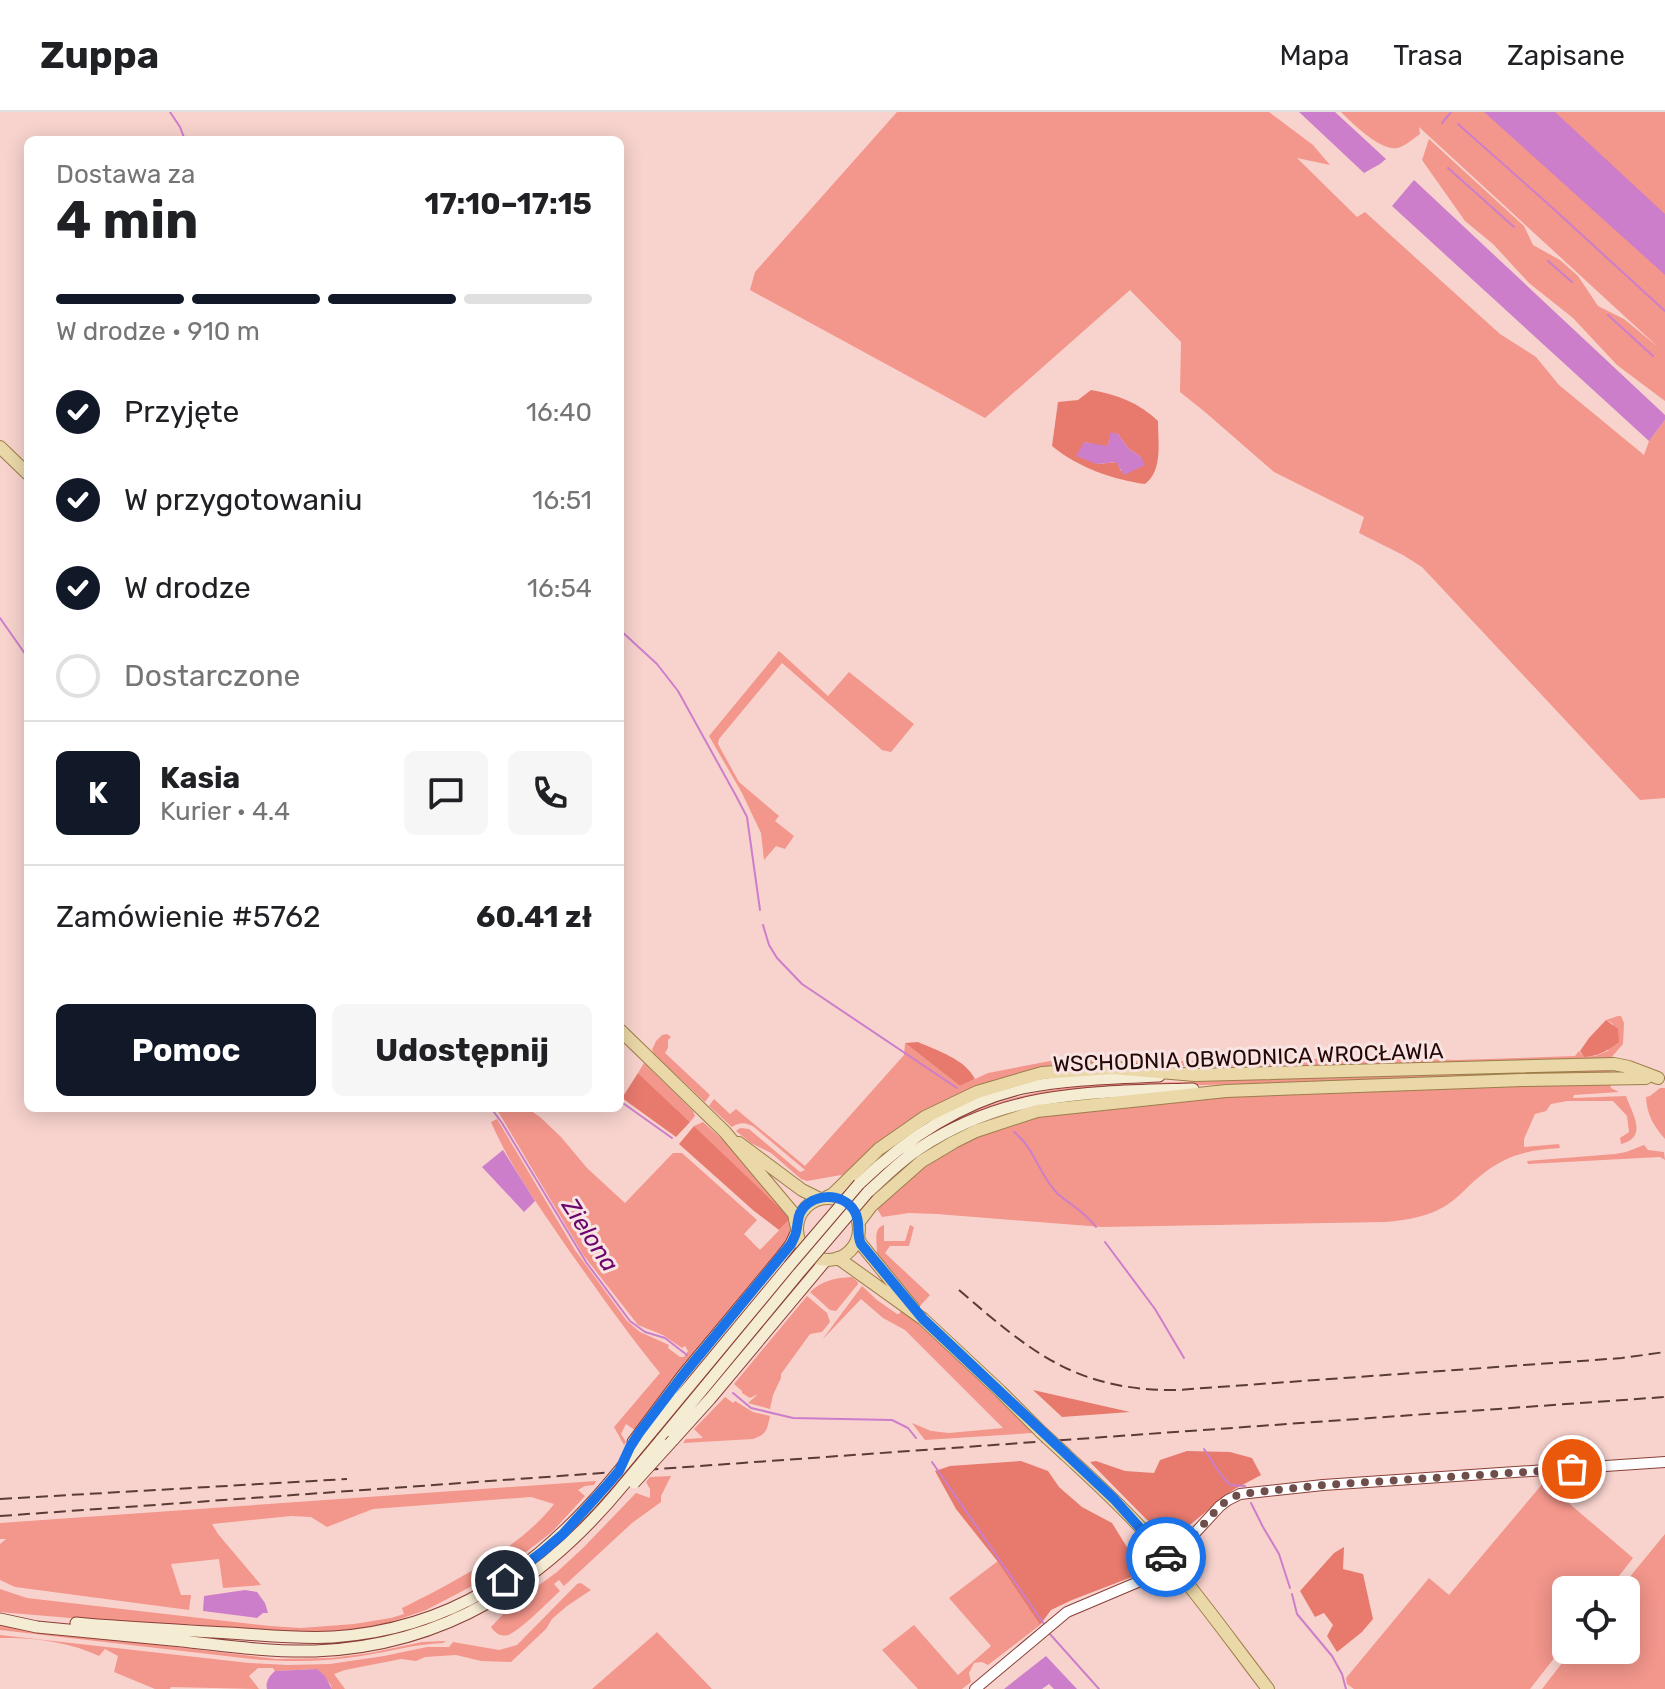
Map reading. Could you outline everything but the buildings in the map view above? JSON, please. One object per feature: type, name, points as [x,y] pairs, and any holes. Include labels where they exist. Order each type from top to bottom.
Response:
[{"type":"main road","points":[[0,447],[24,470]]},
{"type":"main road","points":[[624,1034],[725,1132],[794,1214],[798,1240],[806,1252],[819,1259],[832,1259],[847,1254],[858,1238]]},
{"type":"main road","name":"WSCHODNIA OBWODNICA WROCŁAWIA","points":[[638,1442],[794,1270],[884,1160],[916,1135],[999,1096],[1023,1088],[1069,1081],[1195,1075],[1614,1064],[1661,1078]]},
{"type":"main road","points":[[0,1619],[296,1637],[337,1636],[385,1629],[439,1613],[505,1580],[563,1534],[619,1471],[683,1375],[791,1244],[800,1213],[808,1204],[833,1194],[879,1149],[906,1129],[961,1098],[1042,1073],[1094,1068],[1195,1075]]},
{"type":"main road","name":"WSCHODNIA OBWODNICA WROCŁAWIA","points":[[864,1188],[918,1149],[974,1119],[1030,1101],[1073,1094],[1661,1078]]},
{"type":"main road","points":[[859,1222],[871,1206],[914,1167],[954,1142],[989,1126],[1048,1109],[1226,1091]]},
{"type":"main road","points":[[725,1132],[802,1190],[847,1204],[859,1222],[858,1238],[861,1244],[923,1319],[1114,1499],[1170,1562],[1268,1689]]},
{"type":"main road","points":[[832,1259],[923,1319]]},
{"type":"main road","points":[[0,1619],[37,1627],[265,1650],[314,1651],[370,1644],[434,1627],[471,1612],[510,1591],[586,1528],[673,1440],[832,1259]]},
{"type":"main road","name":"WSCHODNIA OBWODNICA WROCŁAWIA","points":[[630,1483],[794,1270]]},
{"type":"street","points":[[975,1689],[1075,1608],[1157,1574],[1220,1506],[1240,1494],[1323,1485],[1665,1462]]},
{"type":"shaded area","points":[[897,112],[1269,112],[1313,145],[1330,165],[1297,158],[1357,217],[1365,212],[1500,334],[1536,357],[1559,385],[1644,455],[1649,441],[1665,420],[1665,798],[1640,800],[1422,567],[1359,533],[1364,517],[1274,472],[1180,392],[1181,342],[1130,290],[985,418],[750,290],[755,272]]},
{"type":"shaded area","points":[[1299,112],[1335,112],[1386,159],[1364,173]]},
{"type":"shaded area","points":[[1341,112],[1665,112],[1665,401],[1617,365],[1573,318],[1529,283],[1493,244],[1465,221],[1422,160],[1429,139],[1524,226],[1533,245],[1560,260],[1578,276],[1598,306],[1624,319],[1658,347],[1419,127],[1420,134],[1412,140],[1400,147],[1390,148],[1367,135]]},
{"type":"shaded area","points":[[1484,112],[1555,112],[1665,214],[1665,275]]},
{"type":"shaded area","points":[[1414,180],[1665,415],[1665,420],[1649,441],[1392,206]]},
{"type":"shaded area","points":[[1091,390],[1109,394],[1135,404],[1158,421],[1157,464],[1145,484],[1096,471],[1052,446],[1058,402],[1078,400]],"holes":[[[1117,433],[1129,449],[1141,457],[1121,471],[1117,462],[1097,464],[1084,442],[1107,447]]]},
{"type":"shaded area","points":[[1109,433],[1117,433],[1145,465],[1124,475],[1116,462],[1097,464],[1076,456],[1084,442],[1107,446]]},
{"type":"shaded area","points":[[779,651],[828,696],[849,672],[914,724],[891,752],[882,750],[782,663],[718,744],[739,782],[779,816],[775,821],[794,836],[785,849],[776,846],[764,860],[761,833],[709,736]]},
{"type":"shaded area","points":[[1618,1016],[1624,1023],[1623,1044],[1610,1059],[1240,1068],[1144,1065],[986,1084],[844,1177],[807,1181],[736,1131],[749,1129],[800,1172],[805,1170],[754,1127],[743,1123],[732,1127],[709,1106],[714,1099],[730,1114],[736,1109],[805,1166],[904,1055],[905,1043],[960,1086],[988,1073],[1066,1058],[1105,1061],[1274,1061],[1354,1057],[1456,1060],[1575,1056],[1579,1051],[1584,1057],[1595,1056],[1608,1051],[1613,1024],[1606,1020]]},
{"type":"shaded area","points":[[1606,1020],[1618,1029],[1619,1042],[1594,1056],[1584,1057],[1580,1051]]},
{"type":"shaded area","points":[[667,1034],[671,1037],[665,1053],[710,1095],[705,1102],[654,1054],[652,1050],[656,1041]]},
{"type":"shaded area","points":[[918,1042],[958,1061],[975,1079],[960,1086],[905,1043]]},
{"type":"shaded area","points":[[644,1063],[693,1111],[695,1116],[690,1122],[638,1073]]},
{"type":"shaded area","points":[[1609,1069],[1610,1072],[1487,1075],[1430,1080],[1158,1086],[1046,1093],[993,1107],[865,1190],[863,1187],[900,1154],[950,1123],[1001,1102],[1055,1090],[1114,1084]]},
{"type":"shaded area","points":[[638,1073],[690,1122],[676,1137],[624,1099]]},
{"type":"shaded area","points":[[1610,1084],[1619,1092],[1574,1095],[1573,1098],[1626,1096],[1636,1124],[1634,1136],[1629,1141],[1621,1144],[1620,1138],[1629,1132],[1627,1116],[1613,1101],[1551,1104],[1546,1111],[1535,1114],[1524,1139],[1524,1147],[1559,1144],[1560,1148],[1527,1152],[1507,1159],[1475,1180],[1444,1207],[1403,1220],[1102,1227],[937,1214],[909,1213],[882,1217],[876,1207],[907,1177],[973,1136],[1040,1114],[1216,1096]]},
{"type":"shaded area","points":[[1665,1088],[1665,1139],[1651,1120],[1646,1097]]},
{"type":"shaded area","points":[[498,1112],[533,1112],[540,1117],[587,1168],[625,1203],[673,1153],[682,1153],[757,1220],[744,1234],[760,1250],[787,1222],[788,1217],[694,1126],[703,1122],[735,1151],[791,1218],[790,1237],[636,1431],[626,1424],[621,1434],[626,1442],[624,1445],[614,1427],[660,1373],[547,1218],[517,1172],[491,1122],[497,1119],[575,1250],[627,1321],[684,1357],[688,1351],[685,1346],[682,1348],[663,1335],[638,1325],[584,1256]]},
{"type":"shaded area","points":[[694,1126],[789,1217],[779,1230],[679,1144]]},
{"type":"shaded area","points":[[1644,1145],[1648,1150],[1664,1152],[1665,1160],[1660,1157],[1528,1164],[1527,1161],[1615,1154]]},
{"type":"shaded area","points":[[503,1150],[535,1201],[524,1212],[482,1167]]},
{"type":"shaded area","points":[[884,1225],[884,1241],[905,1241],[910,1225],[914,1227],[909,1246],[890,1246],[885,1253],[930,1295],[920,1306],[875,1254],[877,1232]]},
{"type":"shaded area","points":[[852,1277],[858,1284],[836,1311],[830,1310],[810,1292],[830,1280]]},
{"type":"shaded area","points":[[862,1286],[877,1300],[897,1314],[901,1311],[906,1314],[937,1339],[1033,1433],[925,1440],[912,1423],[931,1431],[949,1433],[1003,1428],[905,1330],[883,1318],[861,1299],[822,1340]]},
{"type":"shaded area","points":[[807,1296],[827,1313],[830,1322],[822,1332],[810,1334],[781,1374],[770,1409],[748,1403],[758,1394],[750,1398],[734,1384]]},
{"type":"shaded area","points":[[1033,1390],[1130,1412],[1062,1417]]},
{"type":"shaded area","points":[[725,1397],[753,1412],[770,1416],[764,1433],[753,1439],[683,1443],[686,1439],[703,1438],[694,1429]]},
{"type":"shaded area","points":[[1187,1451],[1230,1452],[1252,1458],[1261,1475],[1233,1490],[1181,1532],[1169,1535],[1145,1518],[1090,1462],[1096,1461],[1125,1471],[1154,1473],[1160,1460]]},
{"type":"shaded area","points":[[1021,1461],[1048,1471],[1059,1487],[1082,1507],[1112,1523],[1130,1552],[1137,1575],[1051,1610],[1040,1625],[998,1562],[956,1509],[935,1471],[950,1466]]},
{"type":"shaded area","points":[[671,1476],[661,1502],[632,1523],[564,1586],[559,1580],[554,1584],[560,1591],[527,1622],[508,1635],[496,1633],[491,1627],[512,1605],[557,1572],[636,1493],[650,1498],[646,1482],[650,1477]]},
{"type":"shaded area","points":[[596,1481],[594,1485],[578,1490],[585,1496],[552,1532],[501,1571],[426,1610],[391,1622],[343,1632],[264,1633],[188,1624],[187,1628],[0,1612],[0,1589],[27,1598],[270,1626],[301,1628],[391,1618],[404,1614],[402,1608],[463,1576],[505,1549],[524,1535],[554,1504],[531,1497],[373,1509],[327,1527],[311,1517],[291,1516],[212,1524],[261,1585],[223,1588],[219,1559],[171,1564],[181,1595],[191,1595],[189,1610],[15,1587],[0,1580],[0,1544],[6,1539],[0,1539],[0,1523]]},
{"type":"shaded area","points":[[1544,1482],[1633,1558],[1619,1576],[1552,1576],[1552,1661],[1530,1689],[1354,1689],[1347,1684],[1346,1678],[1429,1578],[1449,1595]]},
{"type":"shaded area","points":[[1665,1534],[1665,1689],[1542,1689],[1561,1664],[1640,1664],[1640,1576],[1630,1576]]},
{"type":"shaded area","points":[[1344,1547],[1343,1569],[1363,1574],[1373,1619],[1337,1652],[1327,1636],[1333,1625],[1324,1613],[1315,1617],[1300,1591],[1334,1553]]},
{"type":"shaded area","points":[[998,1561],[1040,1625],[988,1665],[974,1663],[969,1673],[971,1682],[962,1689],[918,1689],[882,1650],[914,1625],[958,1675],[991,1646],[949,1598]]},
{"type":"shaded area","points":[[581,1583],[591,1590],[552,1619],[546,1629],[511,1662],[481,1661],[456,1655],[425,1657],[416,1661],[401,1659],[334,1674],[345,1689],[332,1689],[317,1669],[275,1671],[273,1668],[258,1668],[249,1676],[259,1689],[155,1689],[114,1672],[118,1656],[105,1649],[99,1656],[51,1641],[0,1638],[0,1635],[288,1665],[330,1664],[427,1647],[449,1647],[453,1642],[499,1650],[517,1645]]},
{"type":"shaded area","points":[[245,1590],[257,1592],[268,1613],[257,1618],[203,1611],[204,1596]]},
{"type":"shaded area","points":[[0,1626],[277,1659],[331,1658],[422,1642],[446,1641],[347,1658],[279,1661],[0,1630]]},
{"type":"shaded area","points":[[657,1632],[712,1689],[592,1689],[655,1634]]},
{"type":"shaded area","points":[[1046,1656],[1077,1689],[1054,1689],[1049,1684],[1042,1689],[1004,1689]]},
{"type":"shaded area","points":[[317,1669],[332,1689],[267,1689],[268,1679],[275,1671]]},
{"type":"waterway","points":[[170,112],[183,136]]},
{"type":"waterway","points":[[1442,123],[1451,112]]},
{"type":"waterway","points":[[1458,124],[1665,311]]},
{"type":"waterway","points":[[1448,168],[1514,227]]},
{"type":"waterway","points":[[1548,261],[1572,282]]},
{"type":"waterway","points":[[1608,315],[1653,356]]},
{"type":"waterway","name":"Zielona","points":[[0,618],[24,652]]},
{"type":"waterway","points":[[624,634],[657,664],[678,691],[747,817],[760,910]]},
{"type":"waterway","points":[[763,925],[777,958],[802,984],[957,1088]]},
{"type":"waterway","points":[[624,1104],[672,1138]]},
{"type":"waterway","name":"Zielona","points":[[494,1112],[586,1262],[630,1321],[645,1332],[665,1338],[687,1355]]},
{"type":"waterway","points":[[1014,1132],[1027,1146],[1058,1194],[1087,1216],[1096,1227]]},
{"type":"waterway","points":[[1105,1242],[1155,1309],[1184,1358]]},
{"type":"waterway","name":"Zielona","points":[[733,1393],[751,1408],[793,1418],[892,1420],[908,1428],[916,1438]]},
{"type":"waterway","points":[[1204,1449],[1230,1485],[1245,1486]]},
{"type":"waterway","name":"Zielona","points":[[932,1462],[1044,1624]]},
{"type":"waterway","points":[[1251,1503],[1279,1554],[1290,1588]]},
{"type":"waterway","points":[[1292,1594],[1297,1614],[1332,1656],[1346,1689]]},
{"type":"waterway","name":"Zielona","points":[[1049,1633],[1099,1689]]},
{"type":"railway","points":[[959,1290],[1034,1350],[1058,1364],[1111,1384],[1142,1389],[1177,1390],[1622,1358],[1665,1352]]},
{"type":"railway","points":[[0,1516],[1665,1397]]},
{"type":"railway","points":[[0,1499],[347,1479]]},
{"type":"way so far","points":[[1166,1557],[1170,1562],[1220,1506],[1240,1494],[1323,1485],[1572,1469]]},
{"type":"route","points":[[505,1580],[563,1534],[619,1471],[639,1433],[791,1244],[800,1213],[818,1198],[827,1197],[841,1200],[852,1209],[859,1222],[858,1238],[861,1244],[923,1319],[1114,1499],[1166,1557]]}]
